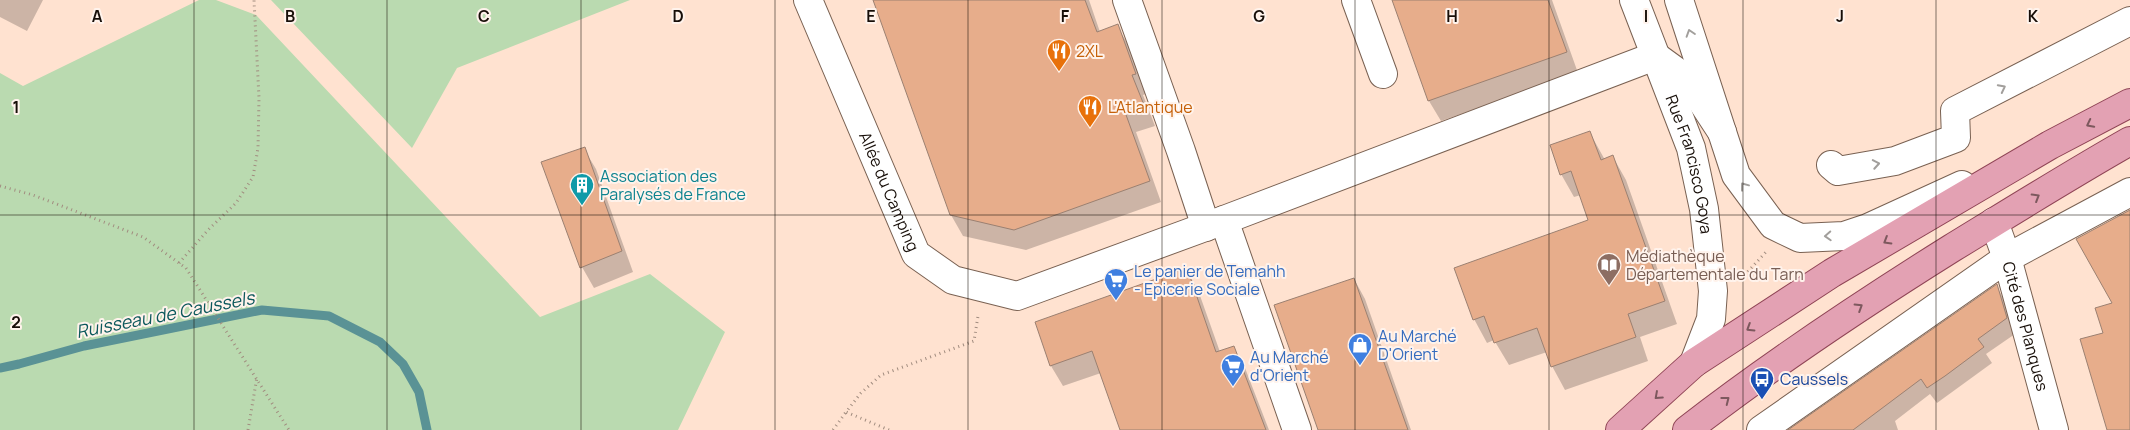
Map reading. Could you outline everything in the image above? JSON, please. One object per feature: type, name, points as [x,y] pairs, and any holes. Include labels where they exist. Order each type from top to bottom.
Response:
[{"type":"main road","points":[[1620,430],[1694,363],[1832,273],[2050,145],[2130,103]]},
{"type":"main road","points":[[1687,430],[1732,395],[1850,312],[1994,222],[2130,141]]},
{"type":"street","name":"Allée du Camping","points":[[808,0],[916,254],[953,280],[982,289],[1017,296],[1214,224],[1656,56]]},
{"type":"street","points":[[1128,0],[1181,150],[1214,224],[1297,430]]},
{"type":"street","points":[[1356,0],[1384,74]]},
{"type":"street","name":"Rue Francisco Goya","points":[[1634,0],[1690,148],[1704,209],[1713,291],[1710,319],[1694,363]]},
{"type":"street","points":[[1679,0],[1736,175],[1777,227],[1800,238],[1844,236],[1868,228],[2050,145]]},
{"type":"street","points":[[1831,165],[1838,171],[1895,161],[1956,138],[1955,111],[2130,21]]},
{"type":"street","points":[[1656,56],[1688,80],[1722,132]]},
{"type":"street","points":[[1760,430],[2007,258],[2130,192]]},
{"type":"street","name":"Cité des Planques","points":[[1994,222],[2007,258],[2054,430]]},
{"type":"path","points":[[179,263],[208,230],[236,204],[253,177],[258,148],[260,98],[254,0]]},
{"type":"path","points":[[0,186],[33,195],[143,237],[186,268],[289,430]]},
{"type":"path","points":[[1713,291],[1730,290],[1766,253],[1777,227]]},
{"type":"path","points":[[833,430],[861,393],[881,375],[974,341],[982,289]]},
{"type":"path","points":[[248,430],[257,377]]},
{"type":"path","points":[[846,412],[889,430]]},
{"type":"green space","points":[[199,0],[216,0],[256,15],[540,317],[650,274],[725,332],[678,430],[0,430],[0,73],[23,86]]},
{"type":"green space","points":[[271,0],[630,0],[457,68],[412,148]]},
{"type":"building","points":[[873,0],[1085,0],[1097,32],[1118,24],[1136,74],[1132,75],[1144,105],[1125,112],[1150,181],[1014,230],[950,215]]},
{"type":"building","points":[[1392,0],[1548,0],[1567,52],[1428,101]]},
{"type":"building","points":[[1590,131],[1601,160],[1613,155],[1665,301],[1628,314],[1636,337],[1551,367],[1537,328],[1494,343],[1484,316],[1473,320],[1454,268],[1588,220],[1571,171],[1560,175],[1550,145]]},
{"type":"building","name":"Association des Paralysés de France","points":[[585,147],[622,251],[580,268],[541,162]]},
{"type":"building","points":[[2130,210],[2130,430],[2107,430],[2080,339],[2103,333],[2095,308],[2112,303],[2076,239]]},
{"type":"building","points":[[1187,268],[1216,352],[1234,346],[1266,430],[1120,430],[1092,351],[1050,366],[1035,322]]},
{"type":"building","points":[[1354,278],[1408,430],[1318,430],[1274,305]]},
{"type":"building","points":[[1997,284],[2007,318],[1978,339],[1984,347],[1945,376],[1927,388],[1921,379],[1853,430],[1788,430]]},
{"type":"waterway","name":"Ruisseau de Caussels","points":[[0,368],[84,346],[262,310],[329,316],[380,342],[403,364],[419,392],[427,430]]},
{"type":"place","name":"2XL","points":[[1059,72]]},
{"type":"place","name":"L'Atlantique","points":[[1090,128]]},
{"type":"place","name":"Association des Paralysés de France","points":[[582,206]]},
{"type":"place","name":"Médiathèque Départementale du Tarn","points":[[1609,286]]},
{"type":"place","name":"Le panier de Temahh - Epicerie Sociale","points":[[1116,301]]},
{"type":"place","name":"Au Marché D'Orient","points":[[1360,366]]},
{"type":"place","name":"Au Marché d'Orient","points":[[1233,387]]},
{"type":"place","name":"Caussels","points":[[1762,400]]}]
